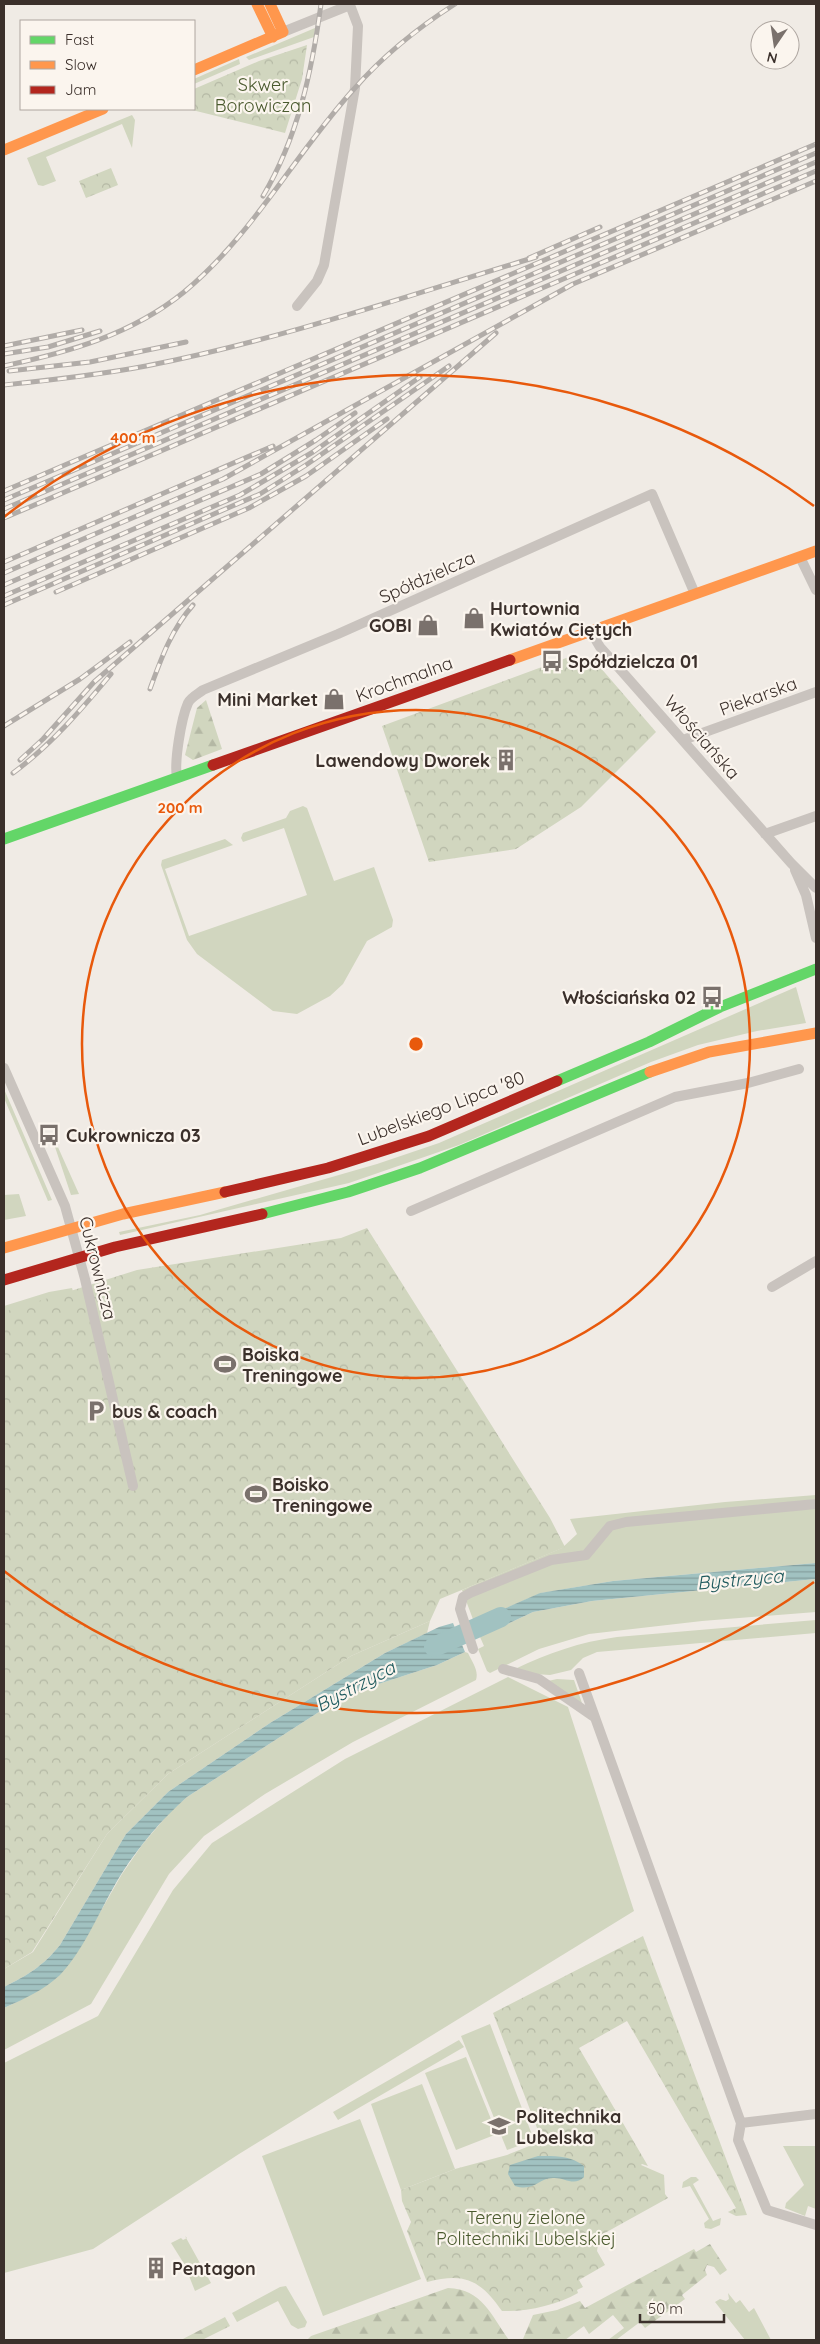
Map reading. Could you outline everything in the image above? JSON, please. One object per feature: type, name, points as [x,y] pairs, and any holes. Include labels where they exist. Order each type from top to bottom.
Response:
[{"type":"main road","points":[[257,4],[278,35]]},
{"type":"main road","points":[[270,4],[278,35]]},
{"type":"main road","points":[[195,70],[278,35]]},
{"type":"main road","points":[[4,150],[101,110]]},
{"type":"main road","name":"Krochmalna","points":[[4,839],[816,551]]},
{"type":"main road","name":"Lubelskiego Lipca '80","points":[[4,1248],[123,1214],[274,1182],[369,1156],[420,1139],[649,1042],[720,1007],[816,969]]},
{"type":"main road","points":[[4,1280],[117,1246],[364,1188],[435,1164],[640,1076],[696,1056],[723,1049],[816,1033]]},
{"type":"street","points":[[278,35],[350,5],[358,26],[355,88],[330,234],[320,273],[297,306]]},
{"type":"street","name":"Spółdzielcza","points":[[178,778],[176,756],[188,703],[203,690],[338,634],[652,494],[695,594]]},
{"type":"street","points":[[800,557],[816,590]]},
{"type":"street","name":"Włościańska","points":[[591,632],[600,647],[790,863],[816,888]]},
{"type":"street","name":"Piekarska","points":[[683,740],[816,692]]},
{"type":"street","points":[[765,834],[816,816]]},
{"type":"street","name":"Włościańska","points":[[790,863],[806,895],[816,938]]},
{"type":"street","name":"Cukrownicza","points":[[4,1068],[63,1201],[72,1229],[133,1486]]},
{"type":"street","points":[[411,1211],[675,1097],[748,1083],[799,1069]]},
{"type":"street","points":[[772,1287],[816,1260]]},
{"type":"street","points":[[474,1649],[460,1609],[463,1597],[551,1560],[586,1555],[610,1526],[626,1522],[816,1504]]},
{"type":"street","points":[[503,1669],[539,1679],[594,1717]]},
{"type":"street","points":[[579,1673],[741,2123],[738,2140],[767,2210],[816,2226]]},
{"type":"street","points":[[741,2123],[816,2114]]},
{"type":"green space","points":[[315,28],[314,37],[249,60],[246,57]]},
{"type":"green space","name":"Skwer Borowiczan","points":[[307,45],[302,79],[285,133],[192,110],[195,110],[195,89],[259,61]]},
{"type":"green space","points":[[239,59],[240,64],[195,84],[195,79]]},
{"type":"green space","points":[[132,115],[135,120],[132,148],[122,124],[46,157],[56,181],[43,186],[38,185],[27,158]]},
{"type":"green space","points":[[111,168],[118,185],[86,198],[79,181]]},
{"type":"green space","points":[[577,654],[581,664],[593,659],[656,732],[581,807],[516,849],[429,862],[382,726]]},
{"type":"green space","points":[[206,700],[222,749],[193,760],[185,755],[197,708]]},
{"type":"green space","points":[[303,806],[307,808],[334,881],[374,867],[393,920],[392,927],[367,941],[343,984],[330,996],[297,1014],[273,1011],[197,954],[187,940],[161,865],[162,860],[225,839],[233,845],[165,869],[189,936],[307,895],[284,828],[243,842],[241,838],[243,833],[286,818],[290,811]]},
{"type":"green space","points":[[796,987],[806,1023],[757,1031],[698,1045],[651,1062],[459,1145],[349,1183],[120,1235],[119,1232],[200,1215],[377,1164],[439,1143]]},
{"type":"green space","points":[[4,1089],[52,1200],[48,1201],[4,1098]]},
{"type":"green space","points":[[54,1144],[57,1145],[79,1194],[71,1195]]},
{"type":"green space","points":[[19,1194],[26,1216],[4,1220],[4,1195]]},
{"type":"green space","points":[[367,1228],[550,1518],[565,1547],[440,1599],[430,1621],[351,1656],[168,1774],[107,1834],[32,1952],[4,1969],[4,1312],[137,1270],[341,1238]]},
{"type":"green space","points":[[72,1288],[76,1302],[4,1319],[4,1306],[49,1292]]},
{"type":"green space","points":[[816,1495],[816,1563],[613,1581],[541,1593],[474,1622],[462,1590],[562,1548],[577,1534],[570,1519],[725,1502]]},
{"type":"green space","points":[[816,1579],[816,1612],[702,1621],[589,1634],[539,1649],[490,1673],[487,1671],[478,1649],[484,1646],[480,1637],[533,1612],[592,1601]]},
{"type":"green space","points":[[816,1620],[816,1633],[597,1652],[583,1658],[571,1670],[550,1675],[535,1674],[515,1669],[564,1649],[603,1639]]},
{"type":"green space","points":[[430,1621],[427,1633],[385,1653],[270,1723],[168,1792],[126,1834],[60,1945],[35,1969],[4,1987],[4,1969],[33,1952],[107,1834],[168,1774],[351,1656]]},
{"type":"green space","points":[[465,1652],[468,1653],[475,1666],[476,1680],[353,1742],[265,1794],[204,1836],[169,1874],[91,2004],[4,2050],[4,2008],[19,2001],[83,1942],[122,1874],[142,1845],[170,1812],[187,1797],[322,1710],[360,1690],[437,1665]]},
{"type":"green space","points":[[508,1677],[568,1707],[634,1911],[239,2154],[93,2249],[4,2273],[4,2063],[98,2016],[173,1890],[212,1843],[345,1759]]},
{"type":"green space","points":[[557,1679],[574,1680],[583,1706],[548,1681]]},
{"type":"green space","name":"Tereny zielone Politechniki Lubelskiej","points":[[643,1936],[747,2215],[736,2216],[728,2212],[736,2208],[627,2021],[579,2048],[648,2166],[641,2165],[664,2175],[665,2194],[668,2198],[603,2234],[604,2241],[598,2245],[597,2251],[605,2265],[579,2280],[583,2287],[577,2290],[578,2293],[561,2301],[531,2309],[502,2311],[486,2292],[470,2281],[452,2278],[427,2282],[407,2231],[411,2222],[402,2201],[401,2190],[455,2169],[507,2155],[542,2141],[493,2013]]},
{"type":"green space","points":[[490,2024],[534,2140],[507,2150],[461,2036]]},
{"type":"green space","points":[[459,2040],[464,2047],[338,2120],[333,2112]]},
{"type":"green space","points":[[466,2057],[497,2134],[456,2150],[425,2073]]},
{"type":"green space","points":[[422,2084],[455,2169],[401,2190],[371,2104]]},
{"type":"green space","points":[[360,2119],[421,2279],[323,2316],[262,2156]]},
{"type":"green space","points":[[783,2146],[816,2146],[816,2209],[808,2206],[805,2216],[785,2208],[786,2203],[804,2185]]},
{"type":"green space","points":[[691,2177],[696,2177],[699,2180],[693,2184],[713,2221],[721,2218],[720,2225],[711,2229],[705,2228],[704,2223],[709,2219],[690,2186],[682,2188],[683,2182]]},
{"type":"green space","points":[[181,2238],[183,2240],[186,2238],[211,2283],[195,2291],[189,2276],[191,2275],[171,2243]]},
{"type":"green space","points":[[710,2244],[727,2270],[720,2275],[714,2267],[707,2265],[705,2270],[707,2275],[682,2295],[685,2299],[645,2328],[640,2322],[616,2340],[608,2340],[624,2328],[613,2315],[589,2334],[584,2326],[565,2340],[523,2339],[533,2315],[557,2310],[580,2301],[585,2308],[694,2249],[696,2252]]},
{"type":"green space","points":[[286,2286],[307,2322],[305,2327],[298,2329],[291,2325],[278,2301],[237,2322],[232,2313],[280,2287]]},
{"type":"green space","points":[[448,2288],[460,2289],[477,2298],[491,2313],[509,2340],[307,2340],[311,2336]]},
{"type":"green space","points":[[728,2293],[736,2303],[740,2300],[749,2312],[754,2308],[771,2340],[745,2340],[715,2302],[720,2299],[726,2301],[729,2299]]},
{"type":"green space","points":[[225,2317],[230,2326],[202,2340],[181,2340]]},
{"type":"water","points":[[816,1563],[816,1579],[592,1601],[533,1612],[480,1637],[474,1622],[540,1593],[613,1581]]},
{"type":"water","points":[[453,1623],[465,1652],[437,1665],[360,1690],[322,1710],[187,1797],[160,1823],[129,1863],[70,1964],[60,1975],[41,1990],[4,2008],[4,1987],[35,1969],[60,1945],[126,1834],[168,1792],[270,1723],[385,1653],[439,1627]]},
{"type":"water","points":[[538,2156],[562,2157],[579,2162],[584,2166],[584,2177],[576,2181],[553,2178],[532,2186],[515,2186],[508,2174],[510,2165]]},
{"type":"waterway","name":"Bystrzyca","points":[[434,1647],[501,1617]]},
{"type":"railway","points":[[263,196],[286,151],[302,103],[313,54],[321,4]]},
{"type":"railway","points":[[4,366],[76,348],[121,331],[143,320],[184,292],[231,246],[312,140],[365,77],[402,43],[428,22],[455,4]]},
{"type":"railway","points":[[4,491],[816,144]]},
{"type":"railway","points":[[4,500],[816,153]]},
{"type":"railway","points":[[4,509],[816,162]]},
{"type":"railway","points":[[4,518],[816,171]]},
{"type":"railway","points":[[4,573],[223,479],[573,284],[816,181]]},
{"type":"railway","points":[[529,258],[600,227]]},
{"type":"railway","points":[[4,385],[111,372],[196,355],[294,330],[536,257]]},
{"type":"railway","points":[[4,346],[82,330]]},
{"type":"railway","points":[[4,354],[48,347],[100,331]]},
{"type":"railway","points":[[20,760],[43,739],[94,682],[496,333]]},
{"type":"railway","points":[[9,371],[90,362],[186,342]]},
{"type":"railway","points":[[4,605],[260,494],[306,465],[449,366]]},
{"type":"railway","points":[[4,596],[240,495],[313,452],[420,377]]},
{"type":"railway","points":[[4,585],[261,474],[355,413]]},
{"type":"railway","points":[[56,592],[249,508],[306,476],[387,419]]},
{"type":"railway","points":[[4,562],[273,446]]},
{"type":"railway","points":[[150,689],[173,635],[193,605]]},
{"type":"railway","points":[[4,726],[80,679],[130,642]]},
{"type":"railway","points":[[13,773],[53,739],[111,674]]},
{"type":"traffic: fast","points":[[4,839],[213,765]]},
{"type":"traffic: fast","points":[[557,1081],[649,1042],[720,1007],[816,969]]},
{"type":"traffic: fast","points":[[262,1214],[348,1192],[420,1168],[650,1072]]},
{"type":"traffic: slow","points":[[257,4],[273,37]]},
{"type":"traffic: slow","points":[[195,70],[283,32],[270,4]]},
{"type":"traffic: slow","points":[[4,150],[101,110]]},
{"type":"traffic: slow","points":[[510,660],[816,551]]},
{"type":"traffic: slow","points":[[650,1072],[709,1052],[816,1033]]},
{"type":"traffic: slow","points":[[4,1248],[123,1214],[225,1192]]},
{"type":"traffic: jam","points":[[213,765],[510,660]]},
{"type":"traffic: jam","points":[[225,1192],[328,1168],[429,1136],[557,1081]]},
{"type":"traffic: jam","points":[[4,1280],[115,1247],[262,1214]]},
{"type":"place","name":"Hurtownia Kwiatów Ciętych","points":[[474,618]]},
{"type":"place","name":"GOBI","points":[[428,625]]},
{"type":"place","name":"Spółdzielcza 01","points":[[552,661]]},
{"type":"place","name":"Mini Market","points":[[334,699]]},
{"type":"place","name":"Lawendowy Dworek","points":[[506,760]]},
{"type":"place","name":"Włościańska 02","points":[[712,997]]},
{"type":"place","name":"Cukrownicza 03","points":[[49,1135]]},
{"type":"place","name":"Boiska Treningowe","points":[[225,1364]]},
{"type":"place","name":"bus & coach","points":[[96,1411]]},
{"type":"place","name":"Boisko Treningowe","points":[[256,1494]]},
{"type":"place","name":"Politechnika Lubelska","points":[[499,2126]]},
{"type":"place","name":"Pentagon","points":[[156,2268]]}]
